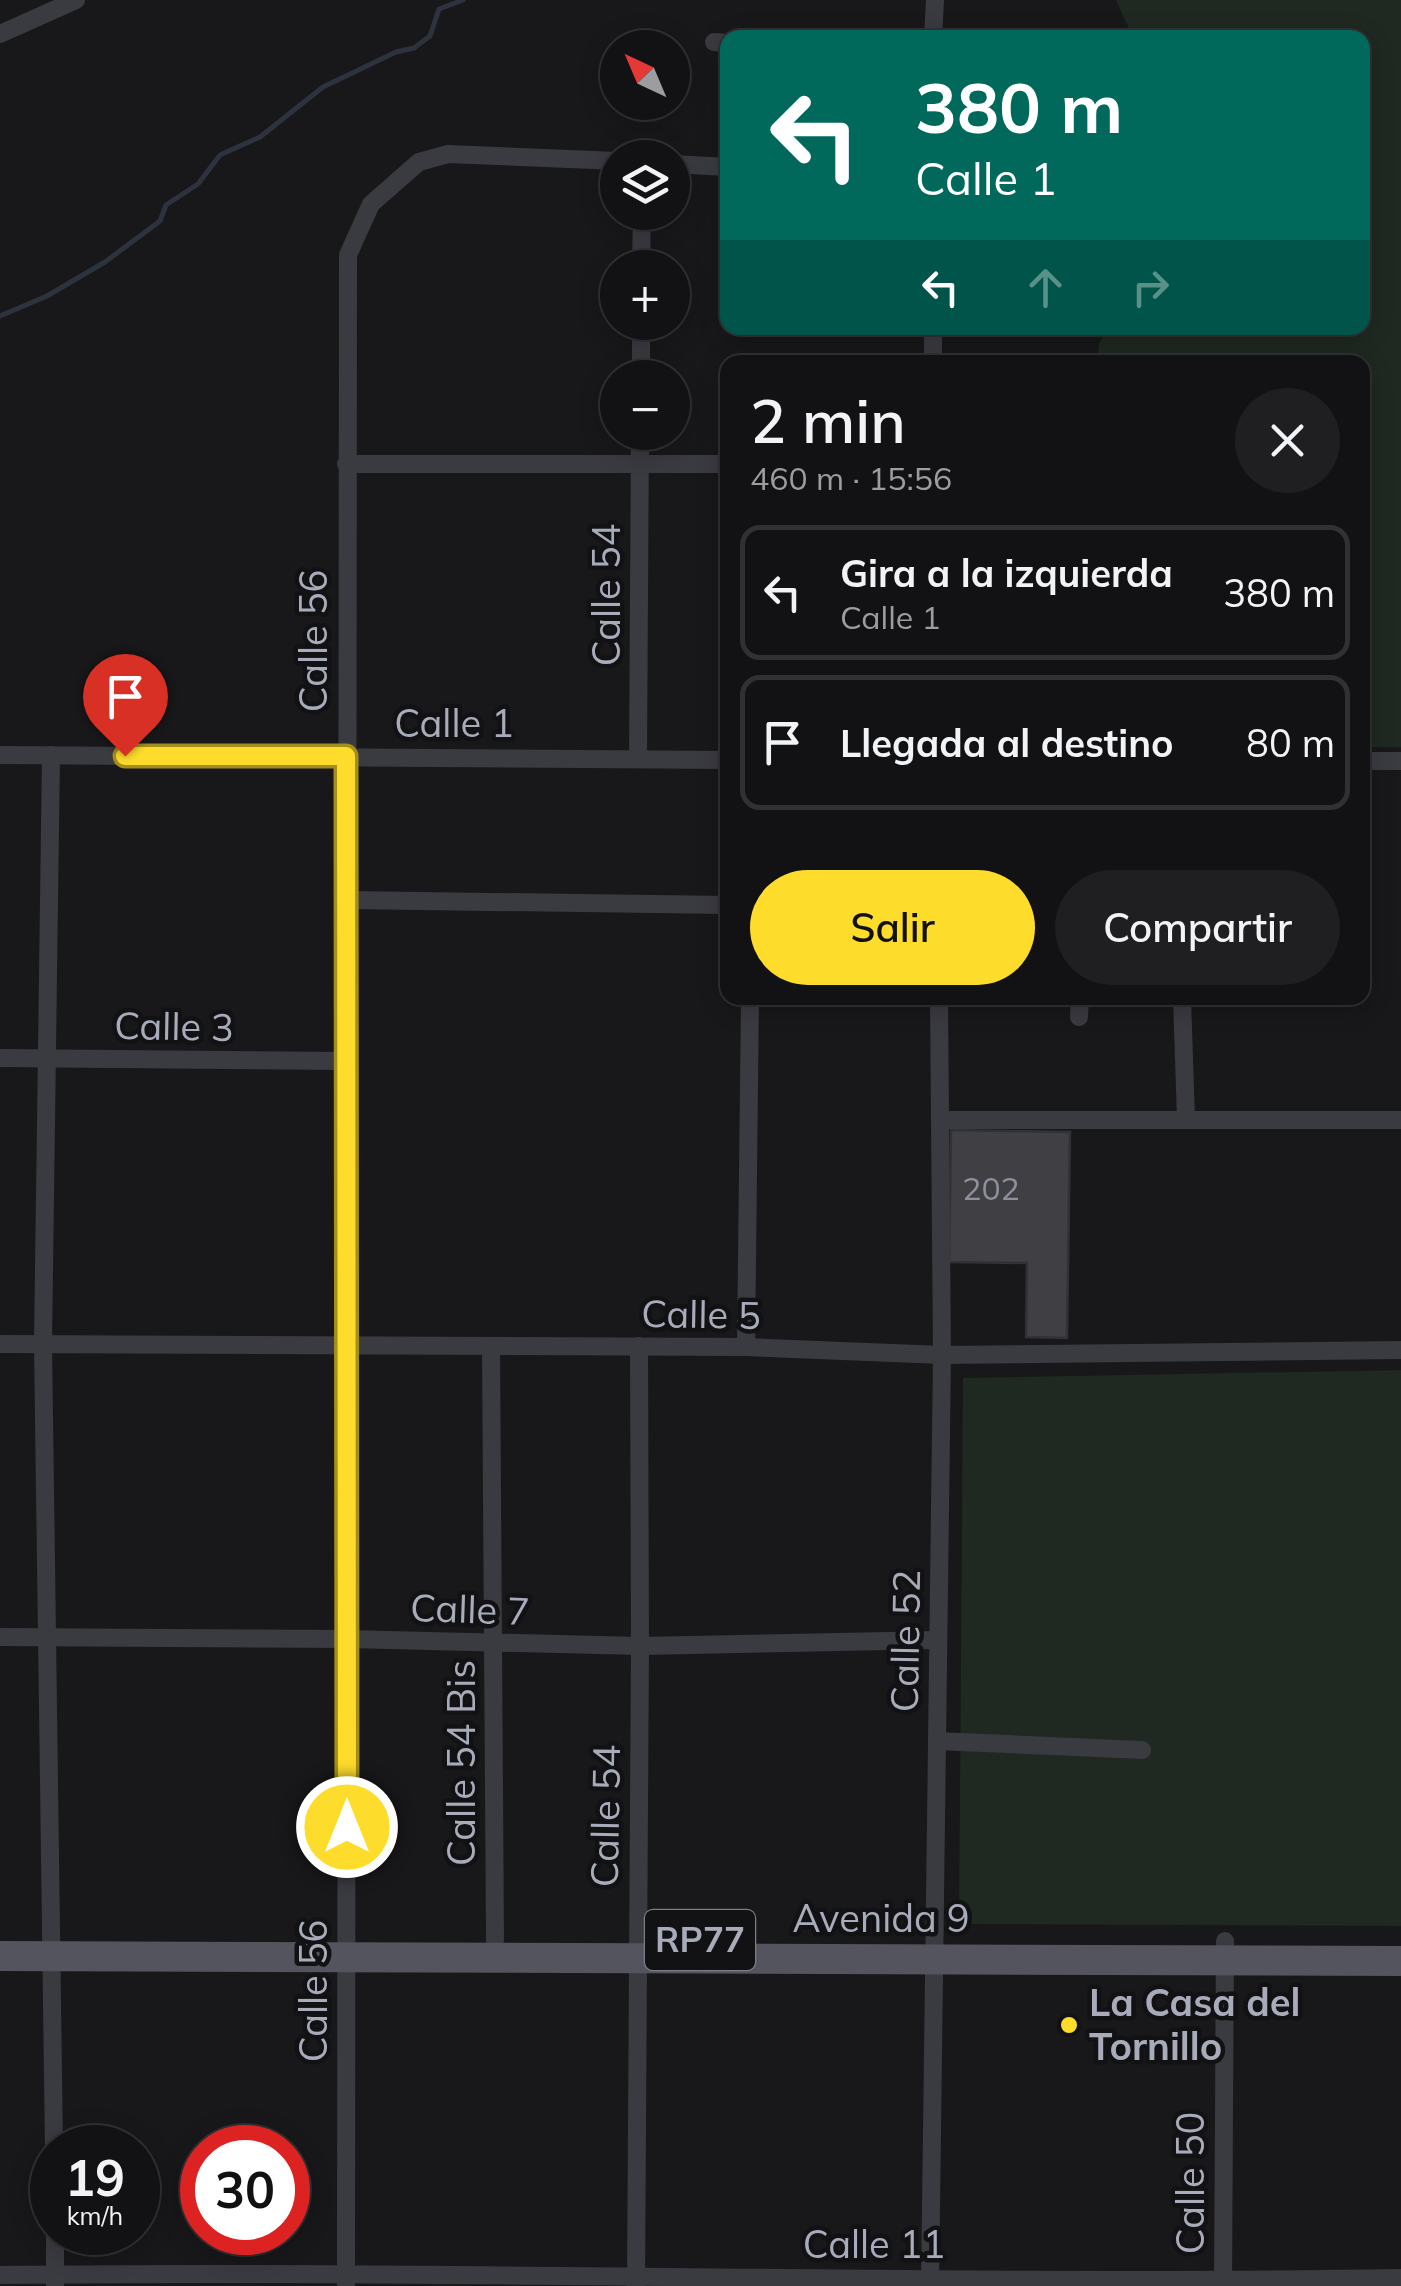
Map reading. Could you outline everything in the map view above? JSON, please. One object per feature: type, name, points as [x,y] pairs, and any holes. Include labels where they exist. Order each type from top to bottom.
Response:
[{"type":"main road","name":"Avenida 9","points":[[0,1939],[53,1948]]},
{"type":"main road","name":"Avenida 9","points":[[347,1948],[496,1940],[638,1949]]},
{"type":"main road","name":"Avenida 9","points":[[0,1956],[53,1948],[1225,1950],[1401,1941]]},
{"type":"main road","name":"Avenida 9","points":[[1225,1950],[1401,1961]]},
{"type":"street","points":[[0,34],[30,10],[76,0]]},
{"type":"street","points":[[934,30],[935,0]]},
{"type":"street","name":"Calle 56","points":[[346,2281],[348,255],[371,204],[419,162],[448,154],[600,161]]},
{"type":"street","points":[[690,165],[720,166]]},
{"type":"street","name":"Calle 54","points":[[638,758],[640,450]]},
{"type":"street","points":[[346,464],[720,464]]},
{"type":"street","name":"Calle 1","points":[[0,755],[720,760]]},
{"type":"street","points":[[51,755],[43,1344],[54,2125]]},
{"type":"street","points":[[1370,760],[1401,761]]},
{"type":"street","points":[[347,900],[720,905]]},
{"type":"street","points":[[746,1346],[750,1005]]},
{"type":"street","name":"Calle 52","points":[[930,2281],[942,1354],[939,1005]]},
{"type":"street","points":[[1182,1005],[1186,1119]]},
{"type":"street","name":"Calle 3","points":[[0,1058],[347,1061]]},
{"type":"street","points":[[943,1120],[1401,1120]]},
{"type":"street","name":"Calle 5","points":[[0,1344],[746,1346],[942,1354],[1401,1350]]},
{"type":"street","name":"Calle 54 Bis","points":[[491,1346],[496,1940]]},
{"type":"street","name":"Calle 54","points":[[636,2282],[638,1346]]},
{"type":"street","name":"Calle 7","points":[[0,1637],[640,1646],[938,1640]]},
{"type":"street","points":[[937,1740],[1142,1750]]},
{"type":"street","name":"Calle 50","points":[[1223,2283],[1225,1950]]},
{"type":"street","points":[[54,2255],[55,2280]]},
{"type":"street","name":"Calle 11","points":[[0,2275],[55,2280],[636,2282],[1223,2283],[1401,2278]]},
{"type":"shaded area","points":[[1116,0],[1401,0],[1401,747],[1370,747],[1370,355],[1098,355],[1104,335],[1370,335],[1370,30],[1129,29]]},
{"type":"shaded area","points":[[1401,1370],[1401,1926],[959,1924],[963,1378]]},
{"type":"building","points":[[951,1130],[1070,1132],[1067,1338],[1026,1337],[1027,1263],[949,1262]]},
{"type":"waterway","points":[[0,316],[47,296],[105,262],[160,221],[166,205],[198,184],[220,155],[260,137],[323,87],[396,52],[414,48],[430,36],[439,9],[463,0]]},
{"type":"place","name":"La Casa del Tornillo","points":[[1069,2025]]},
{"type":"route","points":[[125,756],[346,756],[347,1827]]}]
